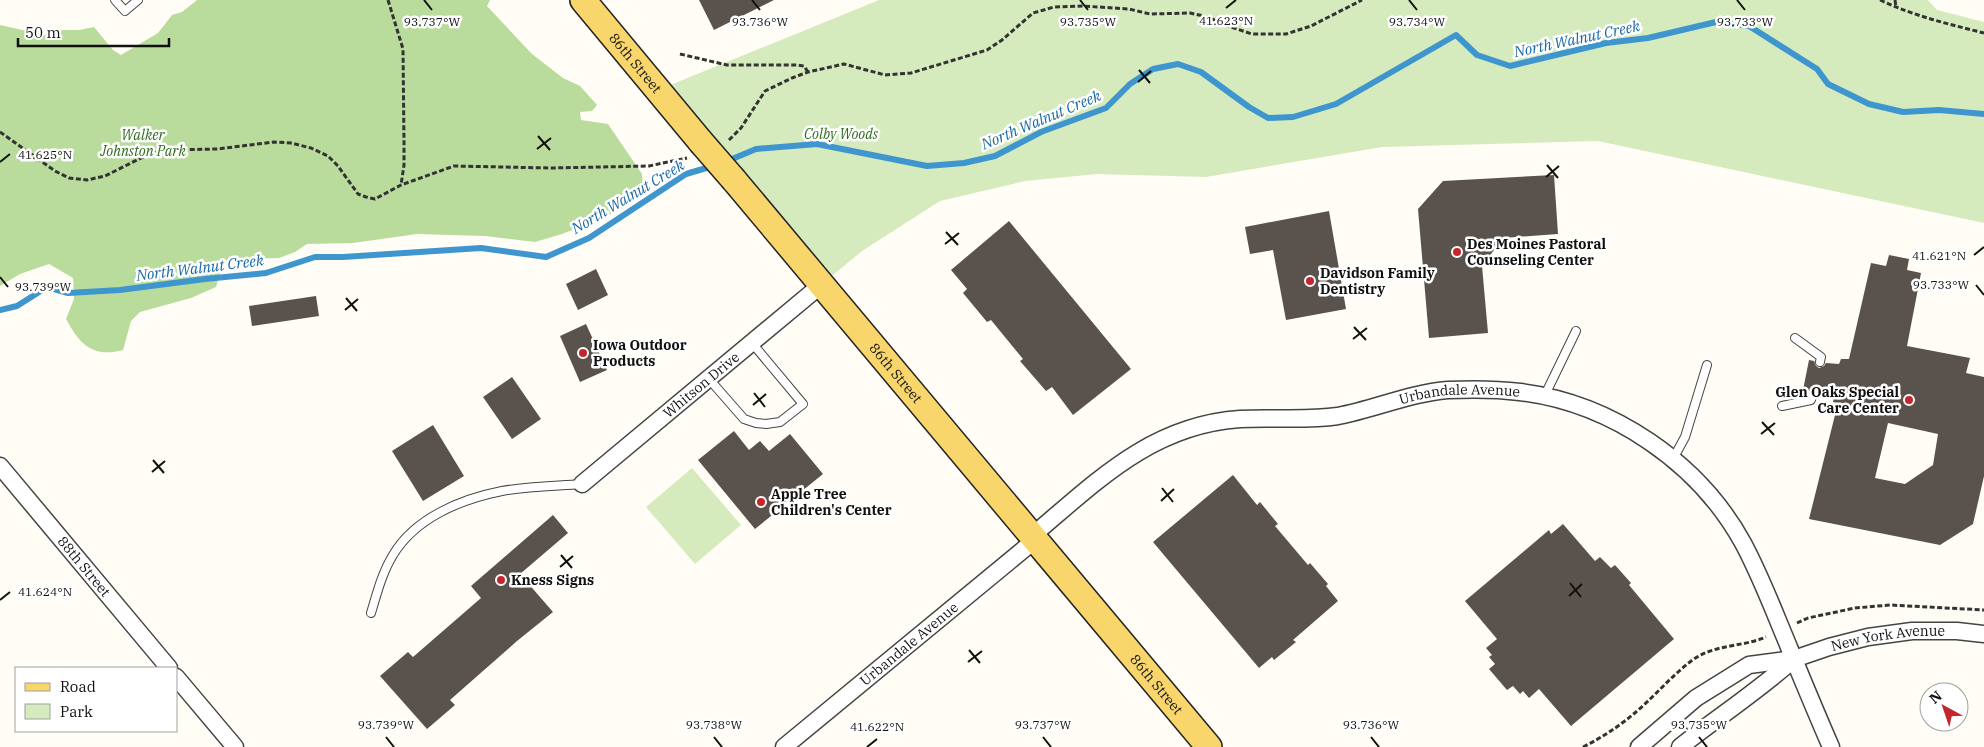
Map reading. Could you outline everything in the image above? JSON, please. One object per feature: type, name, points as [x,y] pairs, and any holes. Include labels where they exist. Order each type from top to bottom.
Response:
[{"type":"main road","name":"86th Street","points":[[583,0],[696,149],[734,180],[1209,747]]},
{"type":"street","name":"Whitson Drive","points":[[582,484],[821,285]]},
{"type":"street","name":"Urbandale Avenue","points":[[784,747],[1034,538],[1108,472],[1145,447],[1177,432],[1208,424],[1240,420],[1304,420],[1338,415],[1403,398],[1444,390],[1482,389],[1522,392],[1570,403],[1613,421],[1631,430],[1673,460],[1696,481],[1715,502],[1743,542],[1831,747]]},
{"type":"street","name":"88th Street","points":[[0,466],[168,667]]},
{"type":"street","name":"New York Avenue","points":[[1639,747],[1696,698],[1749,664],[1794,659],[1829,646],[1868,637],[1912,631],[1957,631],[1984,634]]},
{"type":"street","name":"New York Avenue","points":[[1680,747],[1719,716],[1763,686],[1794,659]]},
{"type":"street","points":[[178,679],[235,747]]},
{"type":"lane","points":[[115,0],[125,11],[138,0]]},
{"type":"lane","points":[[1544,397],[1576,331]]},
{"type":"lane","points":[[1795,338],[1821,357],[1820,362]]},
{"type":"lane","points":[[709,378],[744,419],[756,423],[780,422],[803,404],[752,342]]},
{"type":"lane","points":[[1673,460],[1684,437],[1707,365]]},
{"type":"lane","points":[[1782,406],[1811,400],[1813,393]]},
{"type":"lane","points":[[371,613],[384,572],[394,554],[424,521],[454,506],[502,491],[582,484]]},
{"type":"path","points":[[388,0],[403,50],[404,165],[401,185]]},
{"type":"path","points":[[726,142],[741,128],[765,90],[808,72],[844,64],[885,75],[911,73],[987,50],[1002,40],[1033,12],[1054,6],[1083,6],[1160,14],[1190,13],[1208,17],[1226,26],[1252,34],[1286,34],[1311,26],[1362,0]]},
{"type":"path","points":[[1880,0],[1928,20],[1984,32]]},
{"type":"path","points":[[1895,0],[1896,8]]},
{"type":"path","points":[[680,54],[727,65],[797,65],[804,66],[808,72]]},
{"type":"path","points":[[0,132],[55,171],[69,178],[86,180],[106,176],[145,156],[164,150],[217,149],[274,142],[291,143],[311,148],[328,156],[338,166],[358,194],[366,198],[375,199],[401,185],[454,166],[551,168],[649,166],[696,149]]},
{"type":"green space","name":"Walker Johnston Park","points":[[197,0],[490,0],[487,6],[532,54],[563,78],[580,86],[597,105],[592,111],[580,112],[581,120],[608,124],[642,174],[643,190],[621,209],[562,234],[535,242],[485,236],[417,234],[353,243],[307,244],[295,252],[279,258],[246,259],[222,266],[216,287],[191,298],[140,312],[131,321],[123,350],[113,352],[95,351],[82,342],[66,319],[74,299],[73,278],[49,264],[20,274],[0,286],[0,25],[45,35],[63,30],[79,30],[94,27],[113,50],[121,55],[158,33],[172,15],[182,12]]},
{"type":"green space","name":"Colby Woods","points":[[879,0],[1928,0],[1937,10],[1984,22],[1984,223],[1598,141],[1382,147],[1206,177],[1097,174],[1025,181],[940,201],[862,251],[821,285],[658,90]]},
{"type":"green space","points":[[692,468],[741,525],[695,564],[646,507]]},
{"type":"building","points":[[699,0],[774,0],[714,30]]},
{"type":"building","name":"Des Moines Pastoral Counseling Center","points":[[1554,175],[1558,234],[1503,238],[1482,266],[1488,333],[1429,338],[1418,209],[1443,181]]},
{"type":"building","name":"Davidson Family Dentistry","points":[[1329,211],[1346,309],[1286,320],[1273,250],[1250,254],[1245,227]]},
{"type":"building","points":[[1009,221],[1131,369],[1073,415],[1052,387],[1046,391],[1020,361],[1023,359],[991,320],[987,322],[963,293],[967,289],[951,270]]},
{"type":"building","name":"Glen Oaks Special Care Center","points":[[1889,255],[1909,259],[1907,270],[1921,273],[1907,346],[1970,358],[1966,373],[1984,377],[1984,476],[1973,524],[1940,545],[1809,519],[1838,403],[1833,402],[1834,397],[1818,394],[1815,388],[1811,388],[1808,391],[1803,390],[1809,360],[1814,361],[1819,368],[1826,363],[1839,364],[1841,359],[1849,359],[1871,263],[1886,266]],"holes":[[[1888,423],[1938,434],[1933,465],[1905,484],[1875,478]]]},
{"type":"building","points":[[596,269],[608,295],[578,310],[566,284]]},
{"type":"building","points":[[316,296],[319,316],[252,326],[249,306]]},
{"type":"building","name":"Iowa Outdoor Products","points":[[586,324],[607,370],[580,382],[560,336]]},
{"type":"building","points":[[512,377],[541,419],[512,439],[483,397]]},
{"type":"building","points":[[433,425],[464,476],[423,501],[392,451]]},
{"type":"building","name":"Apple Tree Children's Center","points":[[734,431],[749,450],[760,441],[769,451],[790,434],[823,474],[755,529],[698,460]]},
{"type":"building","points":[[1233,475],[1257,505],[1260,502],[1278,524],[1275,526],[1308,565],[1310,563],[1328,584],[1326,586],[1338,601],[1293,640],[1296,642],[1274,660],[1272,657],[1259,668],[1153,542]]},
{"type":"building","points":[[553,515],[568,533],[520,574],[553,612],[450,700],[455,705],[427,729],[380,676],[408,652],[413,657],[481,598],[471,586]]},
{"type":"building","points":[[1563,524],[1595,561],[1600,557],[1611,568],[1615,565],[1631,583],[1629,585],[1674,639],[1571,726],[1539,689],[1529,698],[1523,691],[1520,694],[1513,686],[1507,690],[1489,669],[1495,664],[1489,657],[1492,655],[1486,648],[1497,639],[1465,601],[1549,530],[1551,534]]},
{"type":"waterway","name":"North Walnut Creek","points":[[725,162],[756,149],[817,144],[927,166],[964,163],[995,156],[1041,132],[1106,108],[1130,84],[1153,69],[1178,64],[1201,72],[1249,107],[1268,118],[1293,117],[1336,104],[1456,35],[1477,55],[1510,66],[1606,43],[1648,38],[1716,22],[1749,26],[1817,69],[1828,84],[1869,104],[1903,112],[1939,110],[1984,114]]},
{"type":"waterway","name":"North Walnut Creek","points":[[0,310],[17,306],[47,287],[68,293],[120,290],[266,273],[315,257],[343,257],[481,248],[546,257],[589,238],[686,174],[713,166]]},
{"type":"place","name":"Des Moines Pastoral Counseling Center","points":[[1457,252]]},
{"type":"place","name":"Davidson Family Dentistry","points":[[1310,281]]},
{"type":"place","name":"Iowa Outdoor Products","points":[[583,353]]},
{"type":"place","name":"Glen Oaks Special Care Center","points":[[1909,400]]},
{"type":"place","name":"Apple Tree Children's Center","points":[[761,502]]},
{"type":"place","name":"Kness Signs","points":[[501,580]]}]
